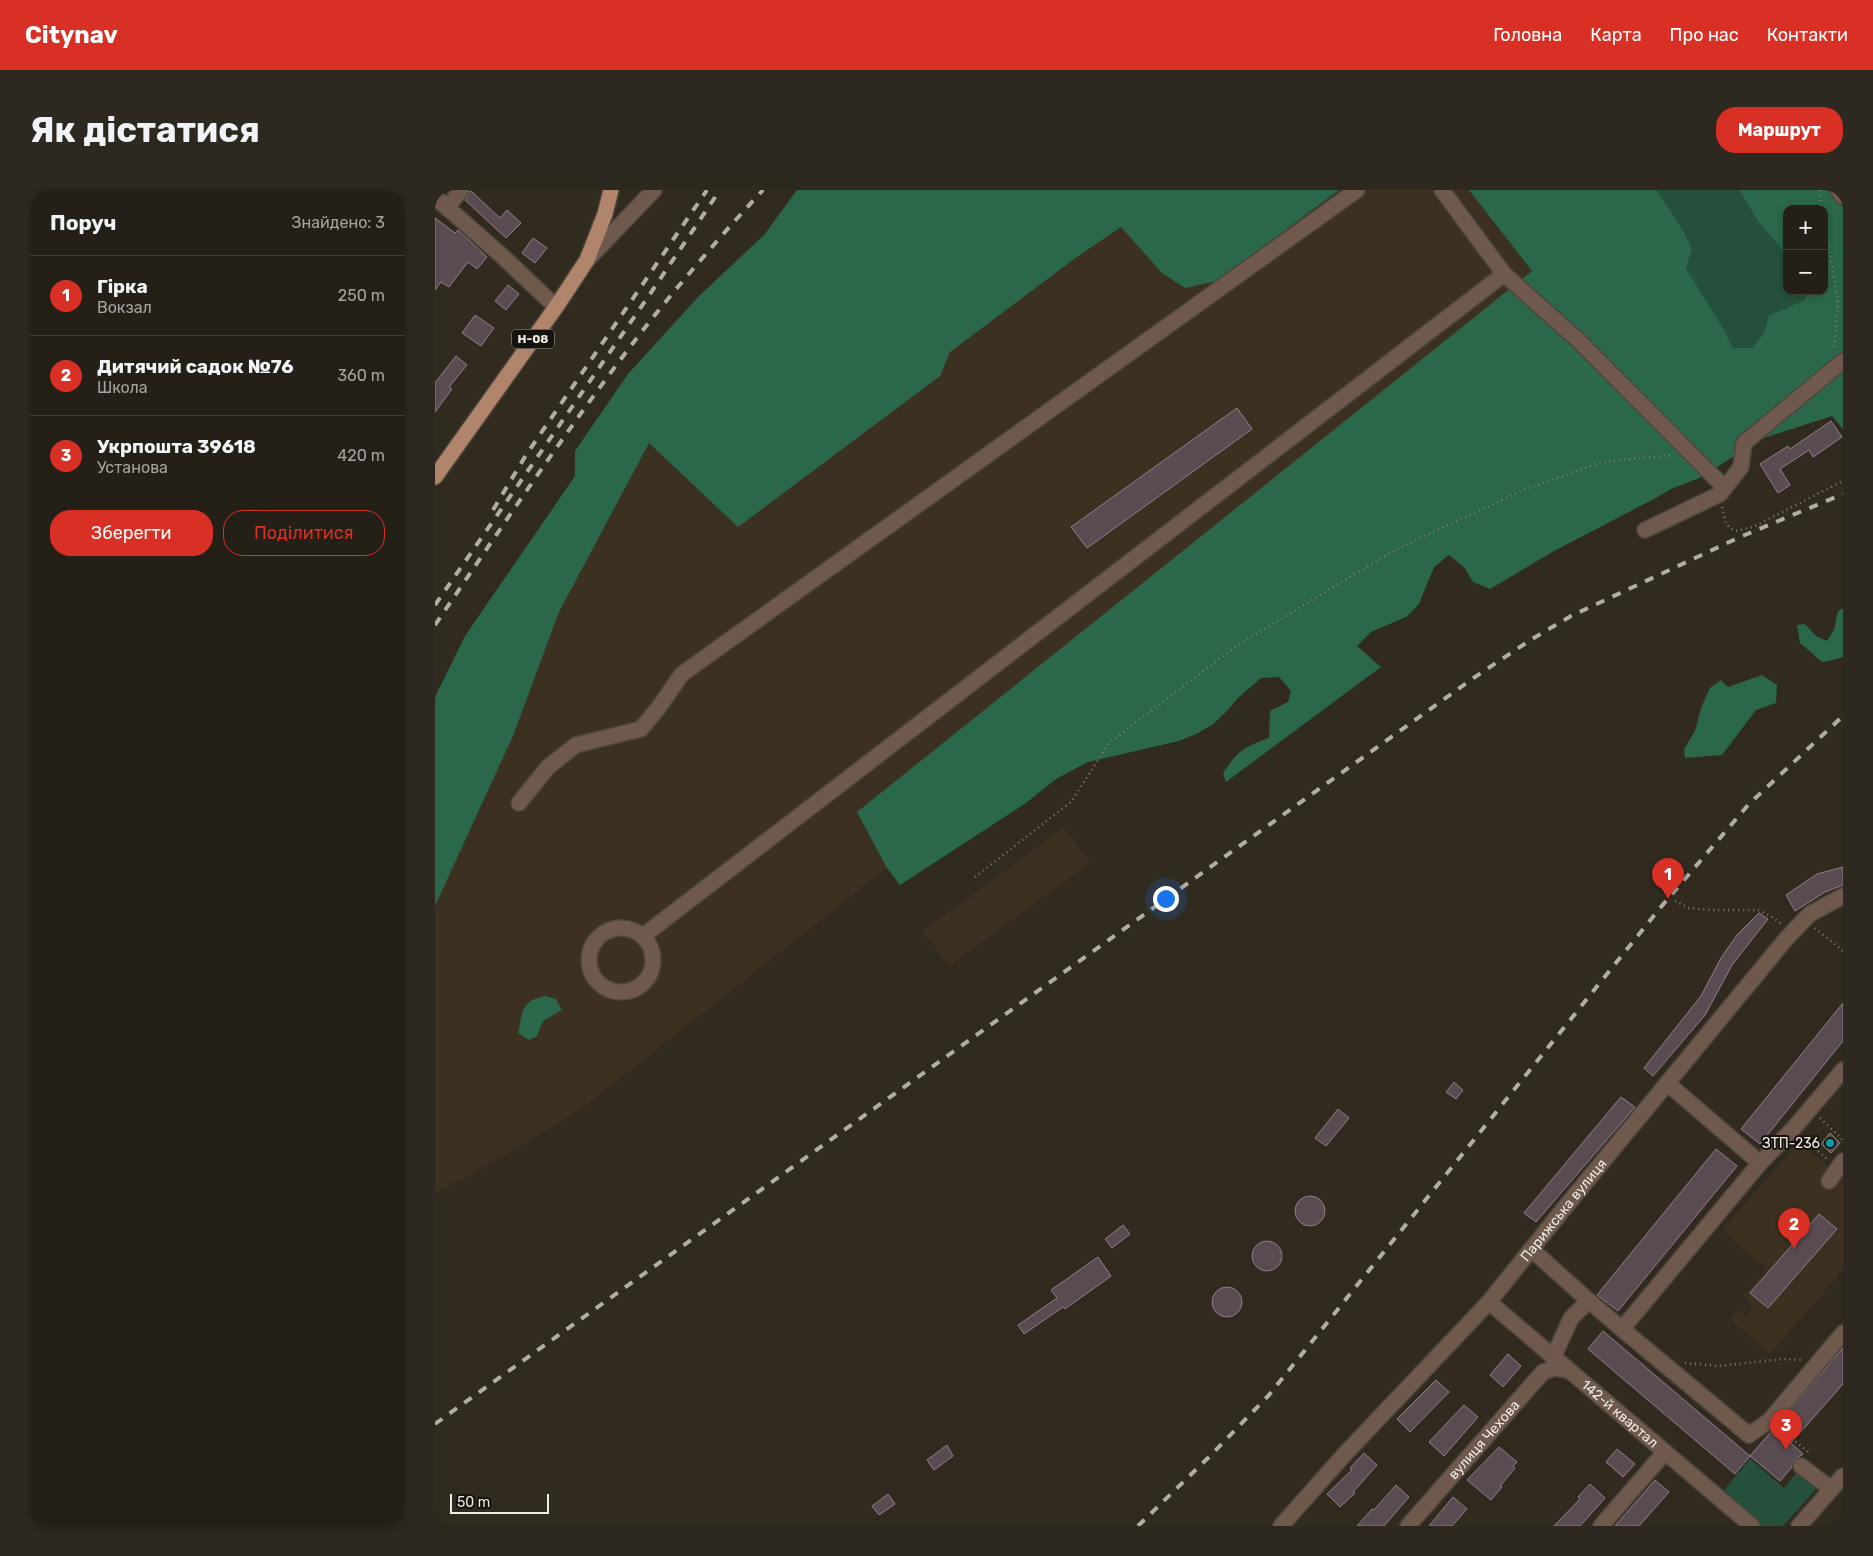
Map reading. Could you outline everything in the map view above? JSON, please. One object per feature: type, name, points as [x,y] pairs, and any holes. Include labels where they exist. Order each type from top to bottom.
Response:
[{"type":"main road","name":"Н-08","points":[[435,477],[556,307],[587,260],[605,214],[611,190]]},
{"type":"street","points":[[447,208],[461,190]]},
{"type":"street","points":[[587,260],[654,190]]},
{"type":"street","points":[[519,803],[548,767],[576,745],[641,729],[682,674],[1357,190]]},
{"type":"street","points":[[1442,190],[1504,274],[1578,340],[1690,455],[1722,491]]},
{"type":"street","points":[[1838,190],[1843,197]]},
{"type":"street","points":[[435,198],[501,255],[556,307]]},
{"type":"street","points":[[643,936],[1504,274]]},
{"type":"street","points":[[1645,530],[1722,491],[1741,467],[1744,444],[1840,363]]},
{"type":"street","name":"Парижська вулиця","points":[[1281,1526],[1343,1456],[1489,1302],[1792,933],[1805,919],[1823,906],[1843,896]]},
{"type":"street","points":[[620,927],[632,929],[643,936],[651,946],[654,958],[652,970],[646,981],[636,988],[624,992],[612,990],[601,985],[593,975],[589,963],[591,950],[597,938],[608,930],[620,927]]},
{"type":"street","points":[[1622,1329],[1760,1163],[1793,1129],[1843,1070]]},
{"type":"street","points":[[1667,1083],[1760,1163]]},
{"type":"street","points":[[1531,1250],[1749,1435],[1770,1420],[1843,1333]]},
{"type":"street","points":[[1553,1358],[1571,1318],[1589,1301]]},
{"type":"street","name":"142-й квартал","points":[[1489,1302],[1752,1526]]},
{"type":"street","name":"вулиця Чехова","points":[[1408,1526],[1543,1372],[1555,1368],[1567,1370]]},
{"type":"street","points":[[1601,1526],[1665,1452]]},
{"type":"street","points":[[1807,1460],[1831,1489]]},
{"type":"street","points":[[1799,1526],[1843,1476]]},
{"type":"path","points":[[1820,190],[1821,205]]},
{"type":"path","points":[[1828,245],[1838,301],[1834,360],[1840,363]]},
{"type":"path","points":[[975,877],[1071,802],[1109,743],[1235,648],[1363,569],[1399,548],[1521,491],[1602,462],[1663,455],[1690,455]]},
{"type":"path","points":[[1722,491],[1725,524],[1735,530],[1753,527],[1843,481]]},
{"type":"path","points":[[1675,900],[1689,908],[1757,910],[1771,916],[1792,933]]},
{"type":"path","points":[[1805,919],[1843,951]]},
{"type":"path","points":[[1810,1109],[1843,1142]]},
{"type":"path","points":[[1793,1129],[1837,1170]]},
{"type":"path","points":[[1661,1361],[1718,1366],[1783,1359],[1820,1360]]},
{"type":"path","points":[[1770,1420],[1807,1460]]},
{"type":"shaded area","points":[[856,190],[1639,190],[887,868],[585,1106],[518,1148],[435,1194],[435,697],[465,636]]},
{"type":"shaded area","points":[[1064,827],[1090,863],[949,966],[923,931]]},
{"type":"shaded area","points":[[1799,1142],[1843,1179],[1843,1270],[1770,1354],[1730,1319],[1738,1310],[1746,1316],[1754,1307],[1743,1296],[1767,1269],[1722,1230]]},
{"type":"green space","points":[[797,190],[1339,190],[1217,281],[1185,288],[1162,273],[1121,227],[1074,259],[950,352],[940,376],[738,527],[649,443],[559,612],[513,736],[435,906],[435,697],[465,636],[575,476],[575,451],[628,374],[699,296],[764,235]]},
{"type":"green space","points":[[1469,190],[1657,190],[1684,232],[1692,249],[1686,268],[1725,331],[1733,348],[1752,348],[1764,333],[1769,315],[1805,300],[1806,295],[1828,295],[1828,205],[1783,205],[1783,251],[1757,220],[1739,190],[1843,190],[1843,429],[1832,416],[1764,438],[1699,478],[1671,489],[1554,551],[1490,589],[1473,582],[1464,567],[1449,555],[1434,567],[1419,604],[1406,617],[1371,632],[1357,646],[1381,667],[1226,782],[1223,773],[1238,754],[1247,747],[1269,738],[1270,711],[1288,702],[1291,691],[1279,677],[1261,678],[1239,697],[1212,725],[1196,734],[1179,741],[1088,762],[1056,779],[1026,803],[900,885],[887,868],[857,812],[1532,271]]},
{"type":"green space","points":[[1657,190],[1739,190],[1757,220],[1783,251],[1783,295],[1806,295],[1805,300],[1769,315],[1764,333],[1752,348],[1733,348],[1725,331],[1686,268],[1692,249],[1684,232]]},
{"type":"green space","points":[[1843,608],[1843,657],[1822,662],[1800,643],[1797,625],[1805,624],[1816,636],[1827,641],[1834,630],[1838,611]]},
{"type":"green space","points":[[1762,675],[1777,685],[1776,703],[1756,710],[1722,755],[1685,758],[1684,749],[1695,731],[1701,708],[1710,688],[1721,680],[1728,687]]},
{"type":"green space","points":[[545,996],[556,999],[562,1010],[543,1021],[537,1036],[529,1040],[518,1033],[522,1013],[531,1001]]},
{"type":"green space","points":[[1750,1459],[1784,1488],[1798,1471],[1817,1488],[1783,1526],[1755,1526],[1720,1495]]},
{"type":"building","points":[[471,191],[500,218],[507,210],[521,223],[506,238],[465,200]]},
{"type":"building","points":[[435,218],[455,233],[458,230],[487,257],[477,269],[468,262],[449,287],[441,282],[435,290]]},
{"type":"building","points":[[533,238],[547,248],[535,263],[522,253]]},
{"type":"building","points":[[508,285],[519,294],[506,310],[495,301]]},
{"type":"building","points":[[475,315],[494,328],[481,346],[462,333]]},
{"type":"building","points":[[456,356],[467,365],[449,387],[452,389],[435,412],[435,383]]},
{"type":"building","points":[[1237,408],[1252,429],[1087,548],[1071,527]]},
{"type":"building","points":[[1831,421],[1842,437],[1813,457],[1809,450],[1780,469],[1790,485],[1778,493],[1760,464],[1788,446],[1790,449]]},
{"type":"building","points":[[1843,867],[1843,885],[1825,892],[1795,911],[1786,895],[1817,874]]},
{"type":"building","points":[[1759,913],[1768,919],[1732,965],[1705,1015],[1653,1076],[1644,1068],[1701,996],[1721,958],[1737,935]]},
{"type":"building","points":[[1843,1003],[1843,1041],[1760,1144],[1741,1129]]},
{"type":"building","points":[[1454,1082],[1463,1090],[1456,1099],[1446,1092]]},
{"type":"building","points":[[1621,1097],[1635,1107],[1536,1222],[1524,1213]]},
{"type":"building","points":[[1338,1109],[1349,1118],[1326,1146],[1315,1138]]},
{"type":"building","name":"ЗТП-236","points":[[1830,1133],[1840,1143],[1831,1153],[1821,1144]]},
{"type":"building","points":[[1716,1149],[1737,1166],[1618,1311],[1597,1295]]},
{"type":"building","points":[[1310,1196],[1316,1197],[1324,1205],[1324,1217],[1316,1225],[1310,1226],[1304,1225],[1296,1217],[1295,1211],[1296,1205],[1304,1197]]},
{"type":"building","points":[[1819,1214],[1837,1229],[1768,1308],[1750,1293]]},
{"type":"building","points":[[1123,1225],[1130,1234],[1112,1248],[1105,1239]]},
{"type":"building","points":[[1267,1241],[1273,1242],[1281,1250],[1281,1262],[1273,1270],[1267,1271],[1261,1270],[1253,1262],[1252,1256],[1253,1250],[1261,1242]]},
{"type":"building","points":[[1098,1257],[1111,1276],[1065,1309],[1063,1307],[1024,1334],[1018,1325],[1057,1298],[1051,1290]]},
{"type":"building","points":[[1227,1287],[1233,1288],[1241,1296],[1241,1308],[1233,1316],[1227,1317],[1221,1316],[1213,1308],[1212,1302],[1213,1296],[1221,1288]]},
{"type":"building","points":[[1603,1331],[1750,1456],[1735,1474],[1588,1349]]},
{"type":"building","points":[[1843,1348],[1843,1384],[1791,1443],[1803,1454],[1794,1460],[1792,1467],[1780,1481],[1750,1456]]},
{"type":"building","points":[[1508,1354],[1521,1366],[1503,1387],[1490,1375]]},
{"type":"building","points":[[1436,1380],[1449,1392],[1410,1432],[1397,1419]]},
{"type":"building","points":[[1464,1405],[1478,1417],[1444,1456],[1429,1442]]},
{"type":"building","points":[[947,1445],[953,1456],[934,1470],[927,1460]]},
{"type":"building","points":[[1499,1447],[1517,1462],[1513,1466],[1515,1468],[1500,1486],[1502,1487],[1491,1500],[1467,1480]]},
{"type":"building","points":[[1617,1449],[1635,1464],[1623,1477],[1606,1462]]},
{"type":"building","points":[[1364,1453],[1377,1465],[1353,1492],[1355,1493],[1340,1507],[1327,1494],[1352,1470],[1350,1468]]},
{"type":"building","points":[[1655,1480],[1669,1492],[1639,1526],[1615,1526]]},
{"type":"building","points":[[1590,1484],[1605,1498],[1580,1526],[1554,1526],[1580,1499],[1578,1497]]},
{"type":"building","points":[[1396,1485],[1409,1497],[1384,1526],[1357,1526],[1372,1509],[1374,1510]]},
{"type":"building","points":[[888,1494],[895,1504],[879,1515],[872,1506]]},
{"type":"building","points":[[1453,1497],[1467,1509],[1452,1526],[1429,1526]]},
{"type":"railway","points":[[493,510],[526,455],[707,190]]},
{"type":"railway","points":[[435,605],[720,190]]},
{"type":"railway","points":[[435,625],[542,469],[625,353],[694,268],[763,190]]},
{"type":"railway","points":[[435,1424],[1475,677],[1532,639],[1571,616],[1740,537],[1843,494]]},
{"type":"railway","points":[[1138,1526],[1269,1395],[1660,908],[1749,804],[1843,716]]},
{"type":"place","name":"Гірка","points":[[1668,899]]},
{"type":"place","name":"ЗТП-236","points":[[1830,1143]]},
{"type":"place","name":"Дитячий садок №76","points":[[1794,1249]]},
{"type":"place","name":"Укрпошта 39618","points":[[1786,1450]]}]
